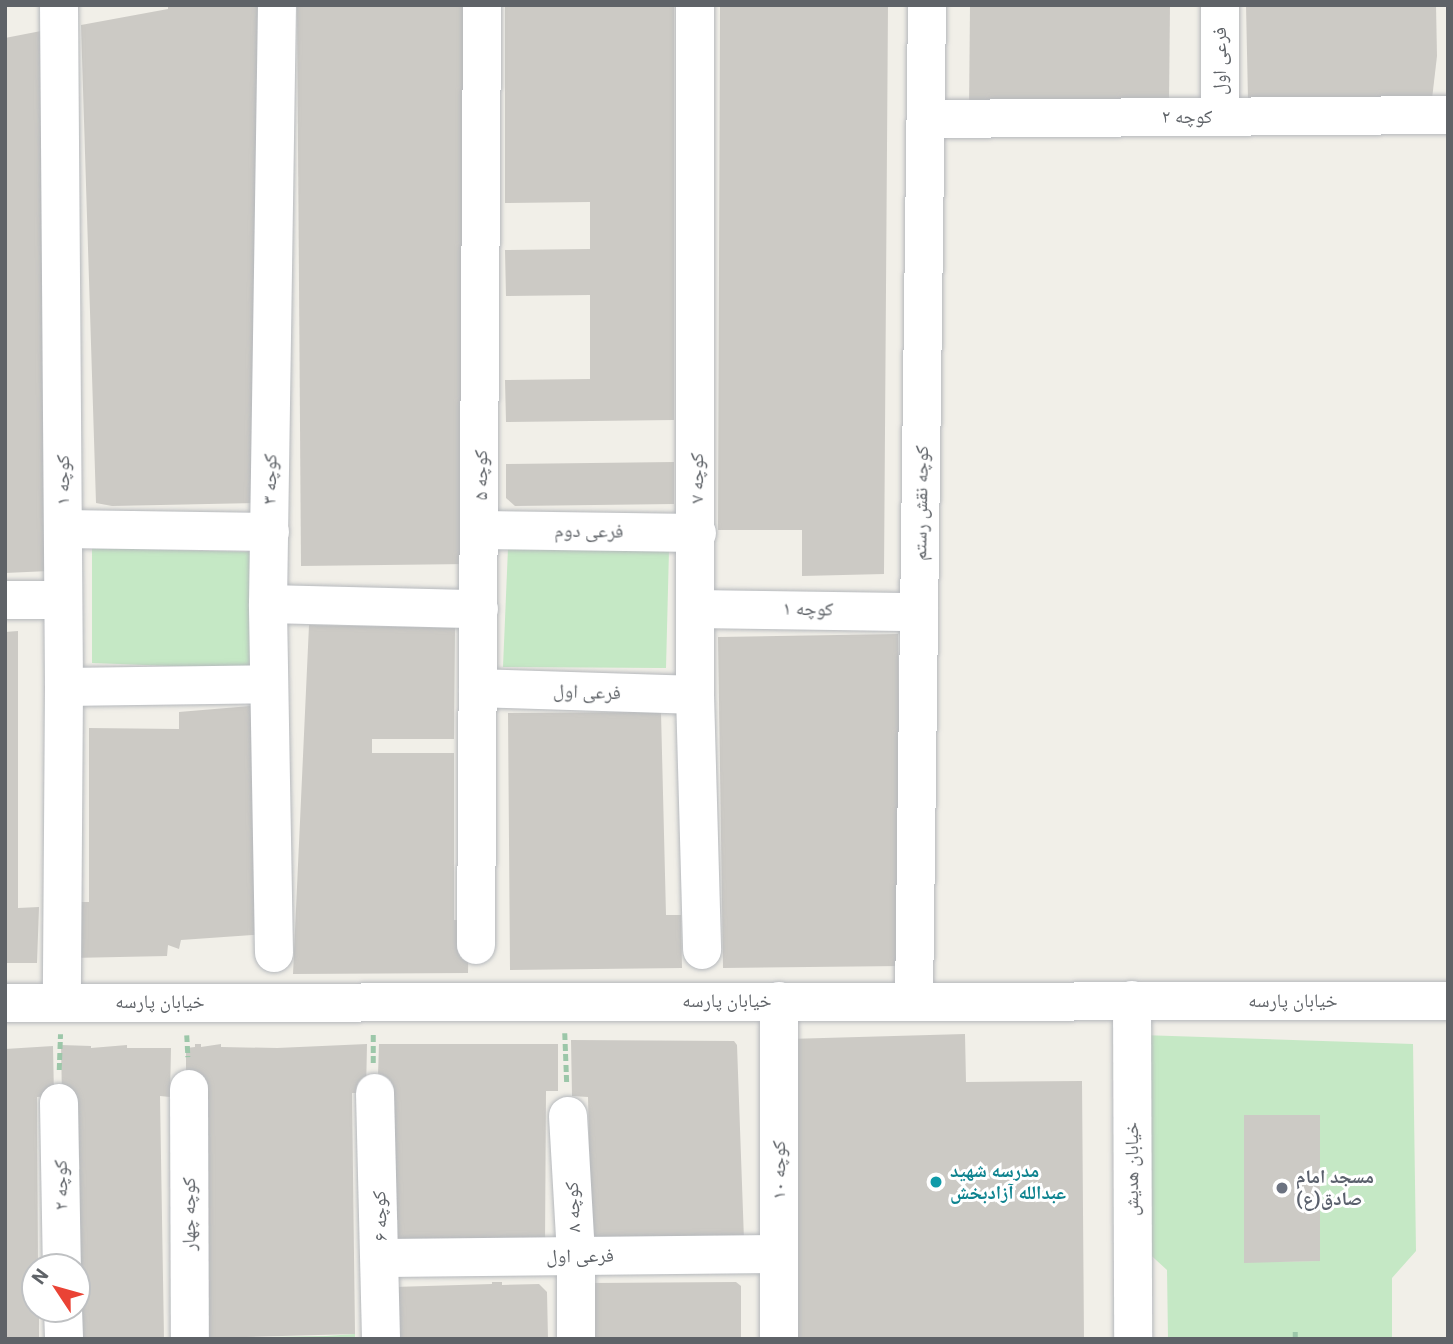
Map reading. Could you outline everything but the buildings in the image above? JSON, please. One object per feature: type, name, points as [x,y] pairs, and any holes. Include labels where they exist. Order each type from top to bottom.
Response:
[{"type":"street","name":"کوچه ۱","points":[[59,5],[64,687],[62,1003]]},
{"type":"street","name":"کوچه ۳","points":[[274,953],[268,604],[277,5]]},
{"type":"street","name":"کوچه ۵","points":[[476,945],[481,530],[482,5]]},
{"type":"street","name":"کوچه ۷","points":[[695,5],[695,695],[702,950]]},
{"type":"street","name":"کوچه نقش رستم","points":[[914,1000],[927,5]]},
{"type":"street","name":"فرعی اول","points":[[1220,5],[1220,117]]},
{"type":"street","name":"کوچه ۲","points":[[926,119],[1448,115]]},
{"type":"street","points":[[63,529],[270,532]]},
{"type":"street","name":"فرعی دوم","points":[[481,530],[697,533]]},
{"type":"street","points":[[5,600],[62,600]]},
{"type":"street","points":[[268,604],[479,609]]},
{"type":"street","name":"کوچه ۱","points":[[696,609],[919,612]]},
{"type":"street","points":[[64,687],[268,684]]},
{"type":"street","name":"فرعی اول","points":[[478,688],[695,695]]},
{"type":"street","name":"خیابان هدیش","points":[[1132,1000],[1133,1339]]},
{"type":"street","name":"کوچه ۱۰","points":[[779,1001],[779,1339]]},
{"type":"street","name":"خیابان پارسه","points":[[5,1003],[1448,1001]]},
{"type":"street","name":"کوچه چهار","points":[[189,1089],[190,1339]]},
{"type":"street","name":"کوچه ۶","points":[[375,1093],[382,1258],[381,1339]]},
{"type":"street","name":"کوچه ۲","points":[[60,1102],[62,1253]]},
{"type":"street","name":"کوچه ۸","points":[[568,1116],[576,1256],[576,1339]]},
{"type":"street","name":"فرعی اول","points":[[382,1258],[779,1254]]},
{"type":"path","points":[[568,1116],[565,1035],[570,1001]]},
{"type":"path","points":[[187,1002],[189,1089]]},
{"type":"path","points":[[375,1093],[372,1040],[381,1002]]},
{"type":"path","points":[[60,1102],[58,1053],[62,1003]]},
{"type":"path","points":[[1295,1330],[1295,1339]]},
{"type":"green space","points":[[92,548],[254,552],[250,669],[92,663]]},
{"type":"green space","points":[[508,548],[669,550],[666,668],[503,667]]},
{"type":"green space","points":[[1141,1035],[1413,1044],[1416,1251],[1392,1278],[1392,1339],[1168,1339],[1167,1270],[1144,1249]],"holes":[[[1245,1115],[1320,1115],[1320,1261],[1244,1262]]]},
{"type":"green space","points":[[355,1334],[355,1339],[206,1338],[326,1336]]},
{"type":"place","name":"مدرسه شهید عبدالله آزادبخش","points":[[936,1182]]},
{"type":"place","name":"مسجد امام صادق(ع)","points":[[1282,1188]]}]
